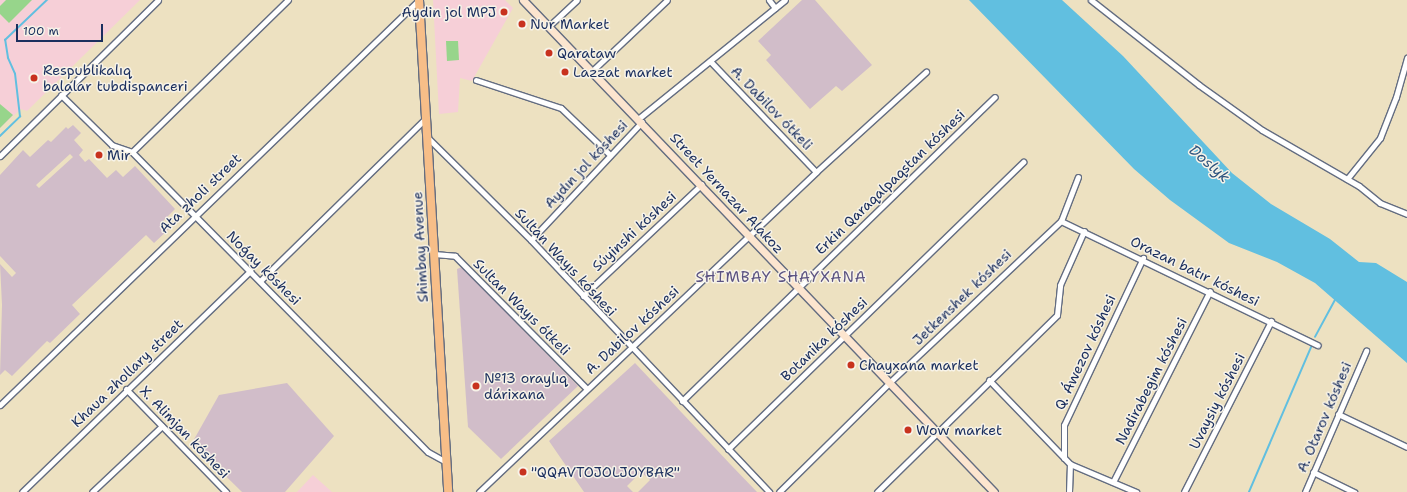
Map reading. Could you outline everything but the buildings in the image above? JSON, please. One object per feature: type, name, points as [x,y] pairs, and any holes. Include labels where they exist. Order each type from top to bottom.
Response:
[{"type":"main road","name":"Shimbay Avenue","points":[[419,0],[447,491]]},
{"type":"main road","name":"Street Yernazar Alakoz","points":[[523,0],[702,184],[994,492]]},
{"type":"street","points":[[0,156],[158,0]]},
{"type":"street","points":[[132,152],[288,0]]},
{"type":"street","name":"Ata zholi street","points":[[0,405],[194,215],[419,0]]},
{"type":"street","points":[[549,26],[576,0]]},
{"type":"street","points":[[592,71],[667,0]]},
{"type":"street","points":[[769,0],[775,8]]},
{"type":"street","name":"Aydın jol kóshesi","points":[[531,240],[610,155],[640,120],[785,0]]},
{"type":"street","points":[[1091,0],[1250,122],[1284,145],[1347,179],[1380,203],[1407,214]]},
{"type":"street","points":[[1347,179],[1380,138],[1396,96],[1407,58]]},
{"type":"street","name":"A. Dabilov ótkeli","points":[[710,61],[816,172]]},
{"type":"street","name":"A. Dabilov kóshesi","points":[[479,492],[587,389],[632,349],[816,172],[926,72]]},
{"type":"street","points":[[476,80],[561,108],[610,155]]},
{"type":"street","name":"Noǵay kóshesi","points":[[61,95],[112,145],[132,152],[428,452],[446,462]]},
{"type":"street","name":"Erkin Qaraqalpaqstan kóshesi","points":[[682,401],[995,97]]},
{"type":"street","points":[[260,281],[426,118]]},
{"type":"street","name":"Sultan Wayıs kóshesi","points":[[427,137],[531,240],[632,349],[769,492]]},
{"type":"street","name":"Botanika kóshesi","points":[[728,449],[1023,162]]},
{"type":"street","name":"Jetkenshek kóshesi","points":[[779,492],[890,382],[1061,221],[1078,178]]},
{"type":"street","name":"Súyinshi kóshesi","points":[[583,296],[702,184]]},
{"type":"street","name":"Orazan batır kóshesi","points":[[1061,221],[1143,258],[1318,345]]},
{"type":"street","points":[[877,492],[989,380],[1057,315],[1060,285],[1084,231]]},
{"type":"street","name":"Sultan Wayıs ótkeli","points":[[434,254],[455,256],[587,389]]},
{"type":"street","name":"Q. Áwezov kóshesi","points":[[1064,458],[1064,425],[1143,258]]},
{"type":"street","name":"Khaua zhollary street","points":[[22,492],[126,389],[250,271]]},
{"type":"street","name":"Nadirabegim kóshesi","points":[[1114,482],[1210,291]]},
{"type":"street","name":"Uvaysiy kóshesi","points":[[1184,492],[1271,321]]},
{"type":"street","name":"A. Otarov kóshesi","points":[[1305,492],[1366,351]]},
{"type":"street","points":[[989,380],[1070,464],[1136,492]]},
{"type":"street","name":"X. Alimjan kóshesi","points":[[126,389],[226,492]]},
{"type":"street","points":[[1338,414],[1407,447]]},
{"type":"street","points":[[92,492],[162,426]]},
{"type":"street","points":[[1069,492],[1070,464]]},
{"type":"street","points":[[1313,472],[1354,492]]},
{"type":"shaded area","name":"Respublikalıq balalar tubdispanceri","points":[[0,0],[140,0],[27,111],[21,109],[0,128]]},
{"type":"shaded area","points":[[433,0],[505,0],[513,8],[472,81],[460,78],[458,112],[439,114]]},
{"type":"shaded area","points":[[802,0],[815,0],[872,65],[842,91],[836,86],[810,109],[766,60],[771,55],[758,41]]},
{"type":"shaded area","points":[[73,125],[81,133],[74,140],[83,150],[79,155],[85,162],[89,159],[107,178],[116,170],[123,177],[135,166],[175,209],[162,222],[169,229],[154,243],[146,235],[72,305],[80,314],[50,343],[47,341],[12,376],[5,370],[0,375],[2,305],[0,264],[12,277],[16,273],[0,256],[0,175],[23,150],[30,157],[48,140],[51,142],[66,127],[68,129]],"holes":[[[70,154],[73,157],[39,188],[36,185]]]},
{"type":"shaded area","points":[[462,267],[578,386],[501,459],[468,427],[457,269]]},
{"type":"shaded area","points":[[635,363],[757,492],[638,492],[650,480],[641,472],[627,486],[633,492],[584,492],[549,441]]},
{"type":"shaded area","points":[[287,383],[334,436],[285,492],[242,492],[192,443],[219,395]]},
{"type":"shaded area","points":[[313,475],[332,492],[297,492]]},
{"type":"green space","points":[[6,0],[32,0],[9,23],[0,14],[0,6]]},
{"type":"green space","points":[[446,41],[458,41],[459,60],[447,61]]},
{"type":"green space","points":[[0,104],[13,115],[0,128]]},
{"type":"water","name":"Doslyk","points":[[969,0],[1062,0],[1123,56],[1232,173],[1271,204],[1330,239],[1359,262],[1376,263],[1407,282],[1407,363],[1315,283],[1277,262],[1229,243],[1170,200],[1134,169]]},
{"type":"waterway","points":[[0,136],[20,117],[15,74],[8,58],[5,40],[47,0]]},
{"type":"waterway","points":[[1315,337],[1335,300]]},
{"type":"waterway","points":[[1249,492],[1312,345]]},
{"type":"place","name":"Aydin jol MPJ","points":[[504,12]]},
{"type":"place","name":"Nur Market","points":[[522,24]]},
{"type":"place","name":"Qarataw","points":[[549,53]]},
{"type":"place","name":"Lazzat market","points":[[565,72]]},
{"type":"place","name":"Respublikalıq balalar tubdispanceri","points":[[34,78]]},
{"type":"place","name":"Mir","points":[[99,155]]},
{"type":"place","name":"Chayxana market","points":[[851,365]]},
{"type":"place","name":"№13 oraylıq dárixana","points":[[476,386]]},
{"type":"place","name":"Wow market","points":[[908,430]]},
{"type":"place","name":"\"QQAVTOJOLJOYBAR\"","points":[[523,472]]},
{"type":"district","name":"SHIMBAY SHAYXANA","points":[[781,278]]}]
